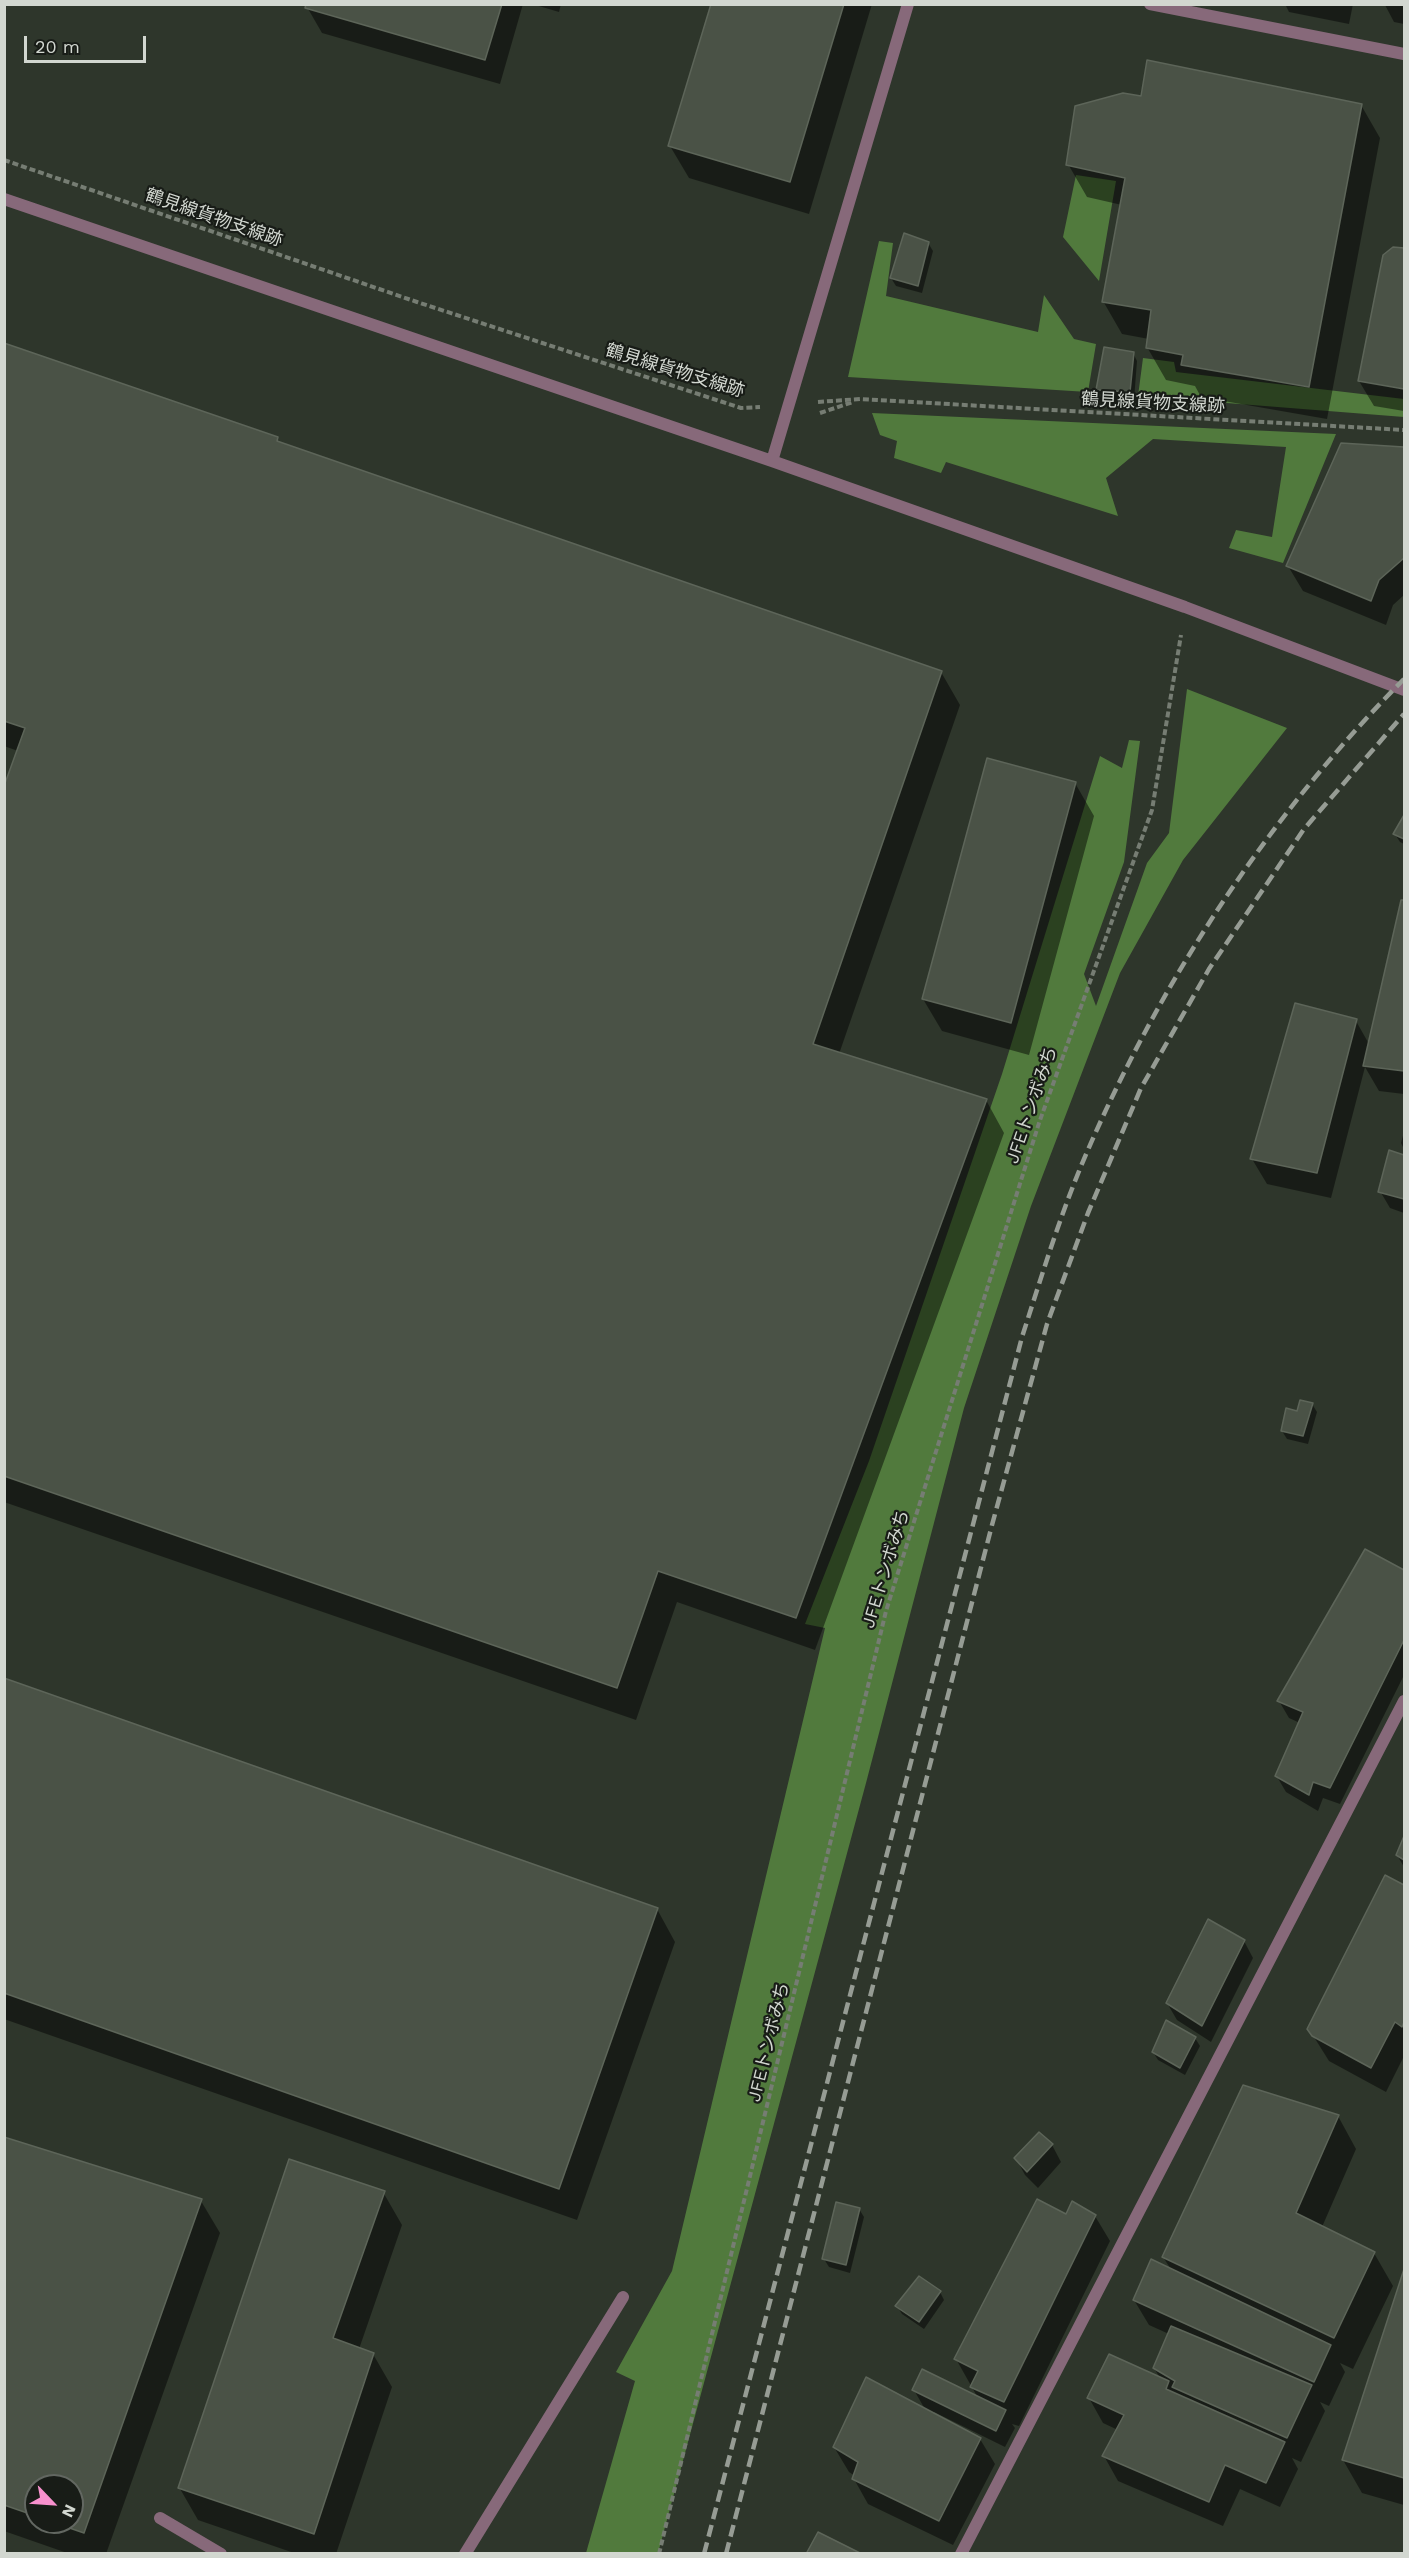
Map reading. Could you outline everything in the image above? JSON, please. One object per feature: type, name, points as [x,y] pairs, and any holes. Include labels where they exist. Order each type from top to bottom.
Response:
[{"type":"street","points":[[772,461],[908,4]]},
{"type":"street","points":[[1150,4],[1404,54]]},
{"type":"street","points":[[4,199],[772,461],[1185,608],[1404,690]]},
{"type":"street","points":[[961,2553],[1404,1701]]},
{"type":"street","points":[[465,2553],[623,2297]]},
{"type":"street","points":[[160,2518],[222,2553]]},
{"type":"path","name":"鶴見線貨物支線跡","points":[[4,160],[406,298],[741,408],[860,399],[1404,430]]},
{"type":"path","points":[[820,413],[860,399]]},
{"type":"path","name":"JFEトンボみち","points":[[658,2553],[886,1611],[1039,1123],[1152,810],[1185,608]]},
{"type":"green space","points":[[1076,175],[1116,181],[1099,281],[1063,237]]},
{"type":"green space","points":[[879,241],[893,243],[886,296],[1038,332],[1044,295],[1074,339],[1096,344],[1088,392],[848,377]]},
{"type":"green space","points":[[1143,358],[1174,362],[1176,372],[1404,399],[1404,417],[1138,396]]},
{"type":"green space","points":[[872,413],[1336,434],[1283,563],[1229,548],[1236,530],[1272,537],[1286,447],[1153,439],[1106,478],[1118,516],[946,462],[941,473],[894,458],[897,441],[880,435]]},
{"type":"green space","points":[[1187,689],[1287,728],[1183,860],[1120,973],[1031,1206],[964,1408],[866,1783],[658,2553],[586,2553],[635,2381],[616,2372],[672,2271],[825,1628],[805,1624],[869,1461],[1002,1074],[1100,756],[1122,768],[1129,740],[1140,741],[1124,862],[1084,974],[1096,1006],[1147,863],[1169,833]]},
{"type":"building","points":[[306,4],[502,4],[485,60],[305,8]]},
{"type":"building","points":[[711,4],[844,4],[790,182],[668,146]]},
{"type":"building","points":[[1147,60],[1362,104],[1309,387],[1181,365],[1183,355],[1146,348],[1151,310],[1102,302],[1125,178],[1066,165],[1075,106],[1123,93],[1141,96]]},
{"type":"building","points":[[904,233],[929,242],[918,286],[890,278]]},
{"type":"building","points":[[1393,247],[1404,248],[1404,389],[1358,381],[1383,255]]},
{"type":"building","points":[[4,343],[278,437],[277,441],[942,671],[813,1044],[987,1099],[796,1618],[658,1571],[617,1688],[4,1476],[4,786],[25,728],[4,721]]},
{"type":"building","points":[[1104,347],[1134,352],[1130,392],[1096,390]]},
{"type":"building","points":[[1341,443],[1404,447],[1404,558],[1379,580],[1371,601],[1286,566]]},
{"type":"building","points":[[987,758],[1076,782],[1011,1023],[922,999]]},
{"type":"building","points":[[1404,815],[1404,839],[1393,834]]},
{"type":"building","points":[[1401,900],[1404,900],[1404,1071],[1363,1066]]},
{"type":"building","points":[[1295,1003],[1357,1019],[1317,1173],[1250,1159]]},
{"type":"building","points":[[1389,1150],[1404,1155],[1404,1199],[1378,1192]]},
{"type":"building","points":[[1300,1400],[1313,1403],[1303,1436],[1281,1431],[1286,1408],[1297,1411]]},
{"type":"building","points":[[1365,1549],[1404,1570],[1404,1640],[1330,1788],[1313,1782],[1309,1795],[1275,1776],[1303,1712],[1277,1701]]},
{"type":"building","points":[[4,1678],[658,1908],[559,2189],[4,1993]]},
{"type":"building","points":[[1404,1836],[1404,1860],[1396,1855]]},
{"type":"building","points":[[1385,1875],[1404,1885],[1404,2022],[1402,2027],[1395,2022],[1371,2068],[1312,2036],[1307,2029]]},
{"type":"building","points":[[1208,1919],[1245,1940],[1202,2026],[1166,2003]]},
{"type":"building","points":[[1166,2020],[1196,2037],[1180,2068],[1152,2052]]},
{"type":"building","points":[[1243,2085],[1339,2115],[1296,2213],[1375,2252],[1334,2338],[1162,2257]]},
{"type":"building","points":[[1039,2132],[1053,2144],[1027,2172],[1014,2158]]},
{"type":"building","points":[[4,2137],[202,2199],[84,2533],[84,2474],[24,2474],[24,2512],[4,2505]]},
{"type":"building","points":[[289,2159],[385,2191],[333,2338],[374,2353],[314,2534],[178,2488]]},
{"type":"building","points":[[1037,2199],[1066,2214],[1072,2201],[1096,2215],[1004,2402],[970,2387],[978,2371],[954,2359]]},
{"type":"building","points":[[836,2202],[860,2208],[846,2265],[822,2259]]},
{"type":"building","points":[[1151,2259],[1331,2345],[1314,2382],[1133,2300]]},
{"type":"building","points":[[1404,2269],[1404,2478],[1342,2460]]},
{"type":"building","points":[[919,2276],[941,2291],[919,2322],[895,2306]]},
{"type":"building","points":[[1171,2326],[1312,2385],[1287,2438],[1172,2387],[1175,2381],[1153,2368]]},
{"type":"building","points":[[1109,2354],[1169,2381],[1166,2389],[1285,2442],[1266,2483],[1225,2465],[1209,2502],[1102,2456],[1124,2415],[1087,2398]]},
{"type":"building","points":[[922,2369],[1006,2410],[996,2431],[912,2390]]},
{"type":"building","points":[[866,2377],[981,2438],[939,2521],[852,2479],[858,2462],[833,2447]]},
{"type":"building","points":[[818,2532],[862,2554],[806,2554]]},
{"type":"railway","points":[[704,2554],[1022,1337],[1069,1198],[1117,1087],[1150,1023],[1185,961],[1224,900],[1309,785],[1404,679]]},
{"type":"railway","points":[[726,2554],[992,1525],[1047,1324],[1088,1213],[1141,1088],[1209,969],[1304,829],[1404,714]]}]
